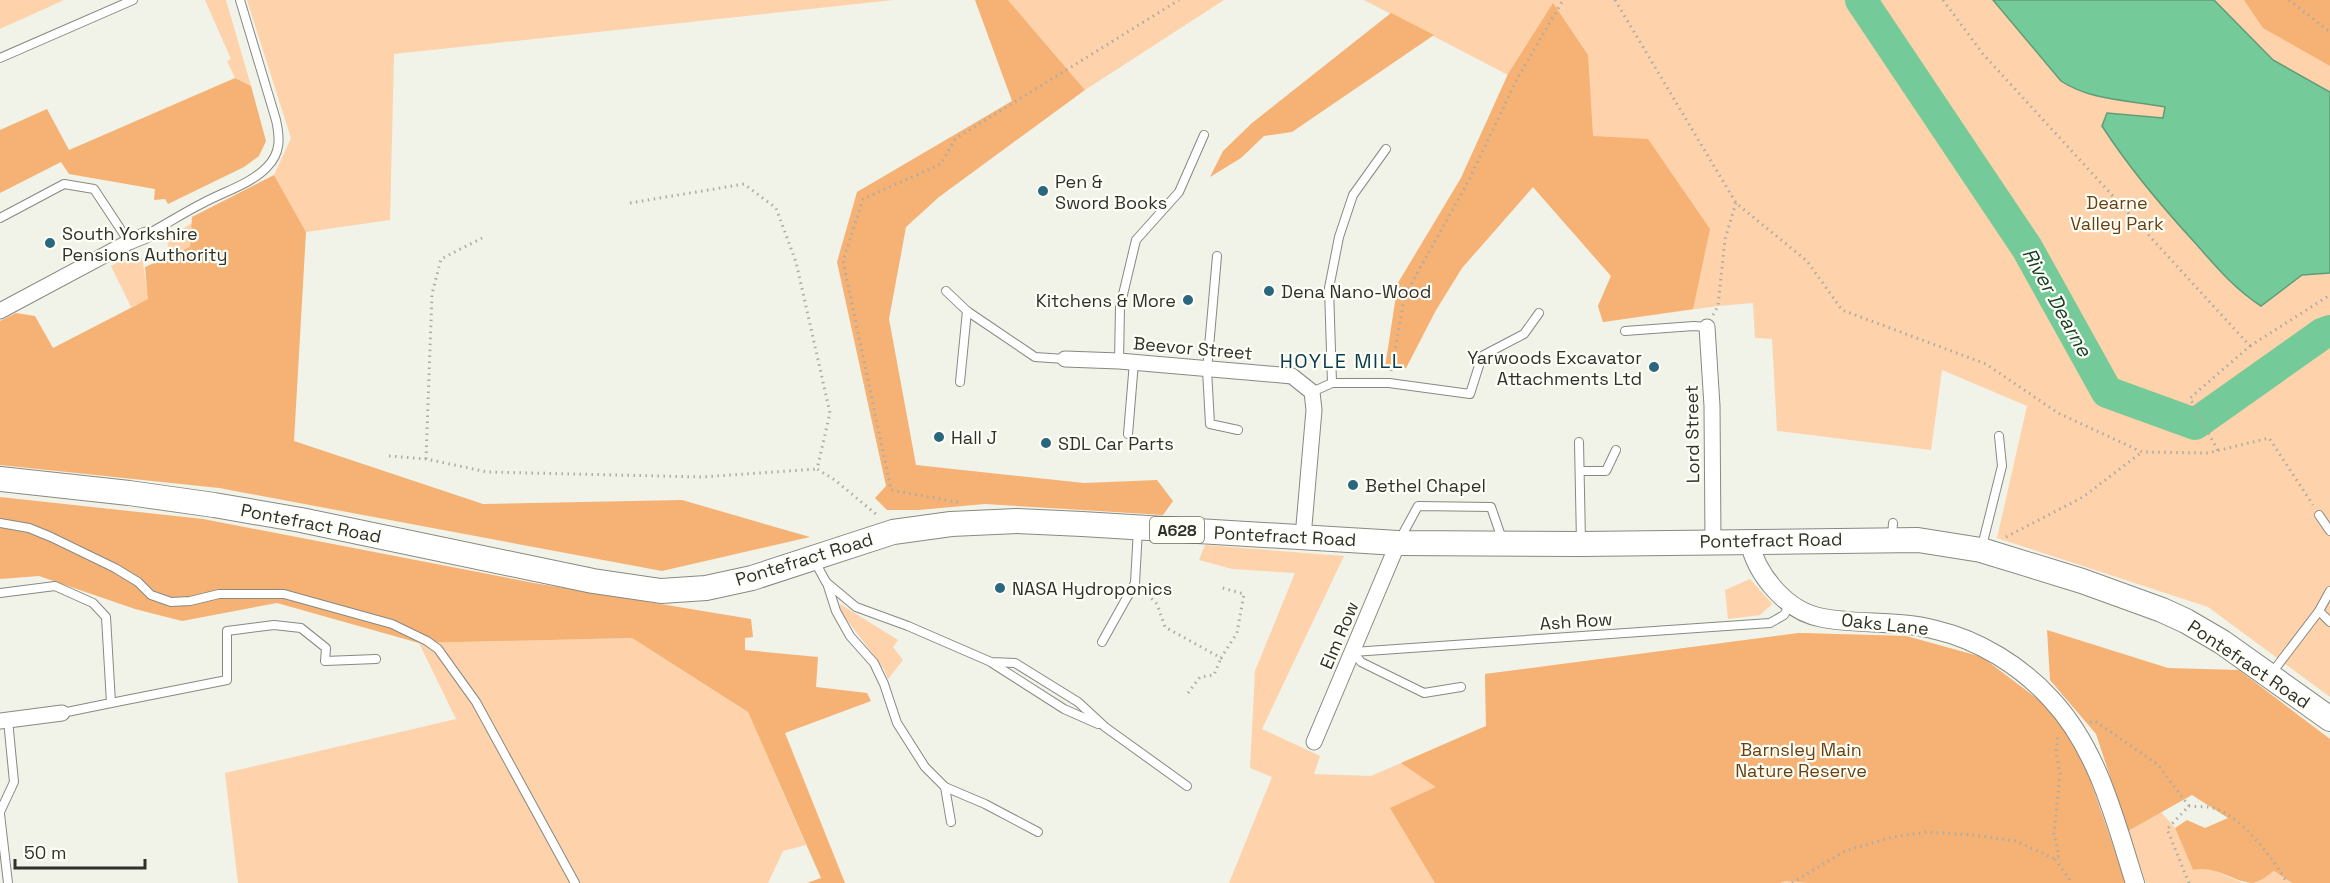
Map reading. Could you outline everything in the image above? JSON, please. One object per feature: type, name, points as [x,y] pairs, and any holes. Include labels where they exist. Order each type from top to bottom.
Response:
[{"type":"highway","name":"Pontefract Road","points":[[0,479],[129,492],[225,507],[301,520],[593,581],[652,590],[683,591],[752,578],[893,532],[951,524],[1017,521],[1398,543],[1504,544],[1749,540],[1893,531],[1981,550],[2082,581],[2162,610],[2222,642],[2330,719]]},
{"type":"street","points":[[2,306],[146,235]]},
{"type":"street","name":"Lord Street","points":[[1707,327],[1712,406],[1713,541]]},
{"type":"street","name":"Beevor Street","points":[[1065,360],[1126,361],[1292,376],[1312,392]]},
{"type":"street","points":[[1303,537],[1314,410],[1312,392]]},
{"type":"street","name":"Oaks Lane","points":[[1749,540],[1753,557],[1773,588],[1806,613],[1823,618],[1896,623],[1926,628],[1979,645],[2000,657],[2041,688],[2070,724],[2093,764],[2135,883]]},
{"type":"street","name":"Elm Row","points":[[1314,742],[1398,543]]},
{"type":"street","points":[[4,720],[62,713]]},
{"type":"lane","points":[[0,58],[133,0]]},
{"type":"lane","points":[[146,235],[255,177],[268,167],[276,154],[280,139],[276,120],[240,0]]},
{"type":"lane","points":[[1128,434],[1126,361],[1120,307],[1136,240],[1179,192],[1204,135]]},
{"type":"lane","points":[[1332,382],[1329,288],[1339,237],[1353,195],[1386,149]]},
{"type":"lane","points":[[0,218],[64,184],[94,189],[129,242]]},
{"type":"lane","points":[[1216,256],[1207,370],[1210,423],[1238,430]]},
{"type":"lane","points":[[946,291],[967,311],[1035,357],[1065,360]]},
{"type":"lane","points":[[960,382],[967,311]]},
{"type":"lane","points":[[1312,392],[1332,382],[1389,382],[1470,394],[1482,356],[1524,334],[1539,313]]},
{"type":"lane","points":[[1625,331],[1707,327]]},
{"type":"lane","points":[[1981,550],[2002,466],[2000,436]]},
{"type":"lane","points":[[1579,442],[1581,544]]},
{"type":"lane","points":[[1580,471],[1606,471],[1616,450]]},
{"type":"lane","points":[[1398,543],[1418,506],[1491,507],[1504,544]]},
{"type":"lane","points":[[2319,515],[2330,531]]},
{"type":"lane","points":[[0,523],[29,528],[51,537],[115,568],[138,582],[151,595],[171,602],[190,601],[219,594],[284,594],[392,624],[427,641],[438,649],[476,702],[575,883]]},
{"type":"lane","points":[[1102,642],[1135,583],[1138,528]]},
{"type":"lane","points":[[813,559],[826,582],[836,611],[850,636],[874,663],[884,684],[897,723],[926,767],[945,787],[985,804],[1038,832]]},
{"type":"lane","points":[[826,582],[856,607],[908,626],[991,663],[1064,709],[1105,727]]},
{"type":"lane","points":[[0,593],[55,586],[93,603],[106,617],[111,703]]},
{"type":"lane","points":[[2270,675],[2319,611],[2330,591]]},
{"type":"lane","name":"Ash Row","points":[[1353,652],[1770,623],[1784,615],[1791,602]]},
{"type":"lane","points":[[2319,611],[2330,622]]},
{"type":"lane","points":[[62,713],[227,680],[227,631],[274,625],[301,628],[326,648],[326,661],[376,659]]},
{"type":"lane","points":[[1353,652],[1361,662],[1424,693],[1461,687]]},
{"type":"lane","points":[[991,663],[1015,663],[1078,702],[1105,727],[1187,786]]},
{"type":"lane","points":[[4,720],[14,782],[0,813],[8,883]]},
{"type":"lane","points":[[945,787],[951,822]]},
{"type":"path","points":[[975,523],[958,502],[891,490],[843,261],[863,199],[941,164],[955,139],[1179,0]]},
{"type":"path","points":[[1389,382],[1405,295],[1470,180],[1517,79],[1563,0]]},
{"type":"path","points":[[1615,0],[1736,203],[1807,261],[1842,310],[1986,364],[2058,413],[2142,452],[2208,453],[2269,438],[2319,515]]},
{"type":"path","points":[[1943,0],[1983,54],[2250,346]]},
{"type":"path","points":[[2289,0],[2330,33]]},
{"type":"path","points":[[630,203],[744,184],[776,208],[796,262],[830,413],[817,469]]},
{"type":"path","points":[[1707,327],[1718,306],[1725,239],[1736,203]]},
{"type":"path","points":[[426,459],[432,294],[441,259],[482,238]]},
{"type":"path","points":[[2218,451],[2190,398],[2250,346],[2330,296]]},
{"type":"path","points":[[1981,550],[2083,496],[2142,452]]},
{"type":"path","points":[[389,456],[426,459],[487,472],[702,477],[817,469],[835,480],[874,512],[893,532]]},
{"type":"path","points":[[1135,583],[1157,604],[1165,627],[1221,658]]},
{"type":"path","points":[[1188,693],[1200,677],[1214,675],[1221,658],[1237,633],[1244,594],[1219,587]]},
{"type":"path","points":[[2055,859],[2059,856],[2054,834],[2060,774],[2056,739],[2070,724],[2095,721],[2157,764],[2189,806],[2217,808],[2247,829],[2279,869],[2286,883]]},
{"type":"path","points":[[2189,806],[2167,829],[2189,883]]},
{"type":"path","points":[[1792,883],[1845,851],[1893,837],[1927,832],[2016,841],[2055,859],[2072,883]]},
{"type":"green space","points":[[0,0],[64,0],[0,29]]},
{"type":"green space","points":[[205,0],[226,0],[251,86],[235,78],[227,61],[231,59]]},
{"type":"green space","points":[[247,0],[893,0],[394,54],[390,220],[306,232],[274,175],[291,138]]},
{"type":"green space","points":[[975,0],[1008,0],[1085,90],[939,197],[906,227],[889,319],[916,465],[1084,483],[1157,480],[1173,501],[1163,515],[985,504],[919,510],[887,510],[875,498],[886,486],[837,262],[857,192],[1012,101]]},
{"type":"green space","points":[[1008,0],[1224,0],[1085,90]]},
{"type":"green space","name":"Dearne Valley Park","points":[[1364,0],[2330,0],[2330,697],[2208,607],[1997,538],[2027,406],[1942,370],[1931,450],[1777,431],[1772,339],[1755,338],[1753,303],[1603,322],[1598,306],[1611,276],[1533,187],[1462,268],[1436,310],[1406,368],[1385,368],[1398,283],[1461,178],[1508,75]]},
{"type":"green space","points":[[2244,0],[2330,0],[2330,66],[2263,28]]},
{"type":"green space","points":[[1553,3],[1588,55],[1593,136],[1648,139],[1710,229],[1693,309],[1603,322],[1598,306],[1611,276],[1533,187],[1462,268],[1436,310],[1406,368],[1385,368],[1398,283],[1461,178],[1508,74]]},
{"type":"green space","points":[[1391,13],[1434,35],[1292,132],[1264,136],[1241,158],[1210,177],[1223,151],[1252,123]]},
{"type":"green space","points":[[235,78],[251,86],[266,141],[259,156],[244,167],[168,204],[165,199],[154,200],[155,189],[69,174],[61,162],[0,193],[0,130],[47,109],[69,150]]},
{"type":"green space","points":[[274,175],[306,232],[294,441],[483,504],[682,500],[810,537],[662,571],[219,488],[0,465],[0,321],[16,313],[35,316],[53,348],[148,299],[145,267],[190,247],[192,217]]},
{"type":"green space","points":[[192,223],[190,247],[169,256],[167,239]]},
{"type":"green space","points":[[130,256],[142,258],[149,299],[131,307],[111,266]]},
{"type":"green space","points":[[0,497],[203,519],[534,583],[751,619],[753,637],[745,638],[745,650],[818,657],[816,687],[867,693],[871,701],[785,733],[845,883],[807,883],[821,878],[748,712],[632,638],[419,643],[277,603],[182,621],[135,609],[39,576],[0,579]]},
{"type":"green space","name":"Barnsley Main Nature Reserve","points":[[1205,545],[1344,556],[1262,729],[1320,756],[1314,774],[1371,776],[1486,726],[1485,674],[1799,633],[1906,636],[1982,657],[2126,883],[1229,883],[1272,777],[1250,768],[1255,671],[1295,573],[1232,569],[1199,560]]},
{"type":"green space","points":[[1750,579],[1772,604],[1760,615],[1728,619],[1725,590]]},
{"type":"green space","points":[[840,604],[898,640],[893,647],[903,660],[888,679],[884,669],[838,608]]},
{"type":"green space","points":[[2047,630],[2168,668],[2239,670],[2330,739],[2330,883],[2292,883],[2274,871],[2253,883],[2210,870],[2193,870],[2175,828],[2187,820],[2205,828],[2228,818],[2192,795],[2128,831],[2096,734],[2050,680]]},
{"type":"green space","name":"Barnsley Main Nature Reserve","points":[[1799,633],[1906,636],[1982,657],[2051,709],[2085,765],[2126,883],[1809,883],[1785,881],[1780,883],[1435,883],[1390,808],[1436,787],[1401,763],[1486,726],[1485,674]]},
{"type":"green space","points":[[632,638],[748,712],[806,845],[783,851],[768,883],[238,883],[225,773],[456,719],[419,643]]},
{"type":"green space","points":[[2161,812],[2175,828],[2193,870],[2206,867],[2243,883],[2146,883],[2128,831]]},
{"type":"green space","points":[[2274,871],[2292,883],[2255,883]]},
{"type":"shaded area","points":[[1993,0],[2214,0],[2273,60],[2330,92],[2330,273],[2302,275],[2261,306],[2243,293],[2219,270],[2159,202],[2123,157],[2102,126],[2107,113],[2163,118],[2165,107],[2085,93],[2061,81]]},
{"type":"waterway","name":"River Dearne","points":[[1861,0],[2027,248],[2107,392],[2195,424],[2322,334],[2330,331]]},
{"type":"place","name":"Pen & Sword Books","points":[[1043,191]]},
{"type":"place","name":"South Yorkshire Pensions Authority","points":[[50,243]]},
{"type":"place","name":"Dena Nano-Wood","points":[[1269,291]]},
{"type":"place","name":"Kitchens & More","points":[[1188,300]]},
{"type":"place","name":"Yarwoods Excavator Attachments Ltd","points":[[1654,367]]},
{"type":"place","name":"Hall J","points":[[939,437]]},
{"type":"place","name":"SDL Car Parts","points":[[1046,443]]},
{"type":"place","name":"Bethel Chapel","points":[[1353,485]]},
{"type":"place","name":"NASA Hydroponics","points":[[1000,588]]},
{"type":"district","name":"HOYLE MILL","points":[[1342,361]]}]
